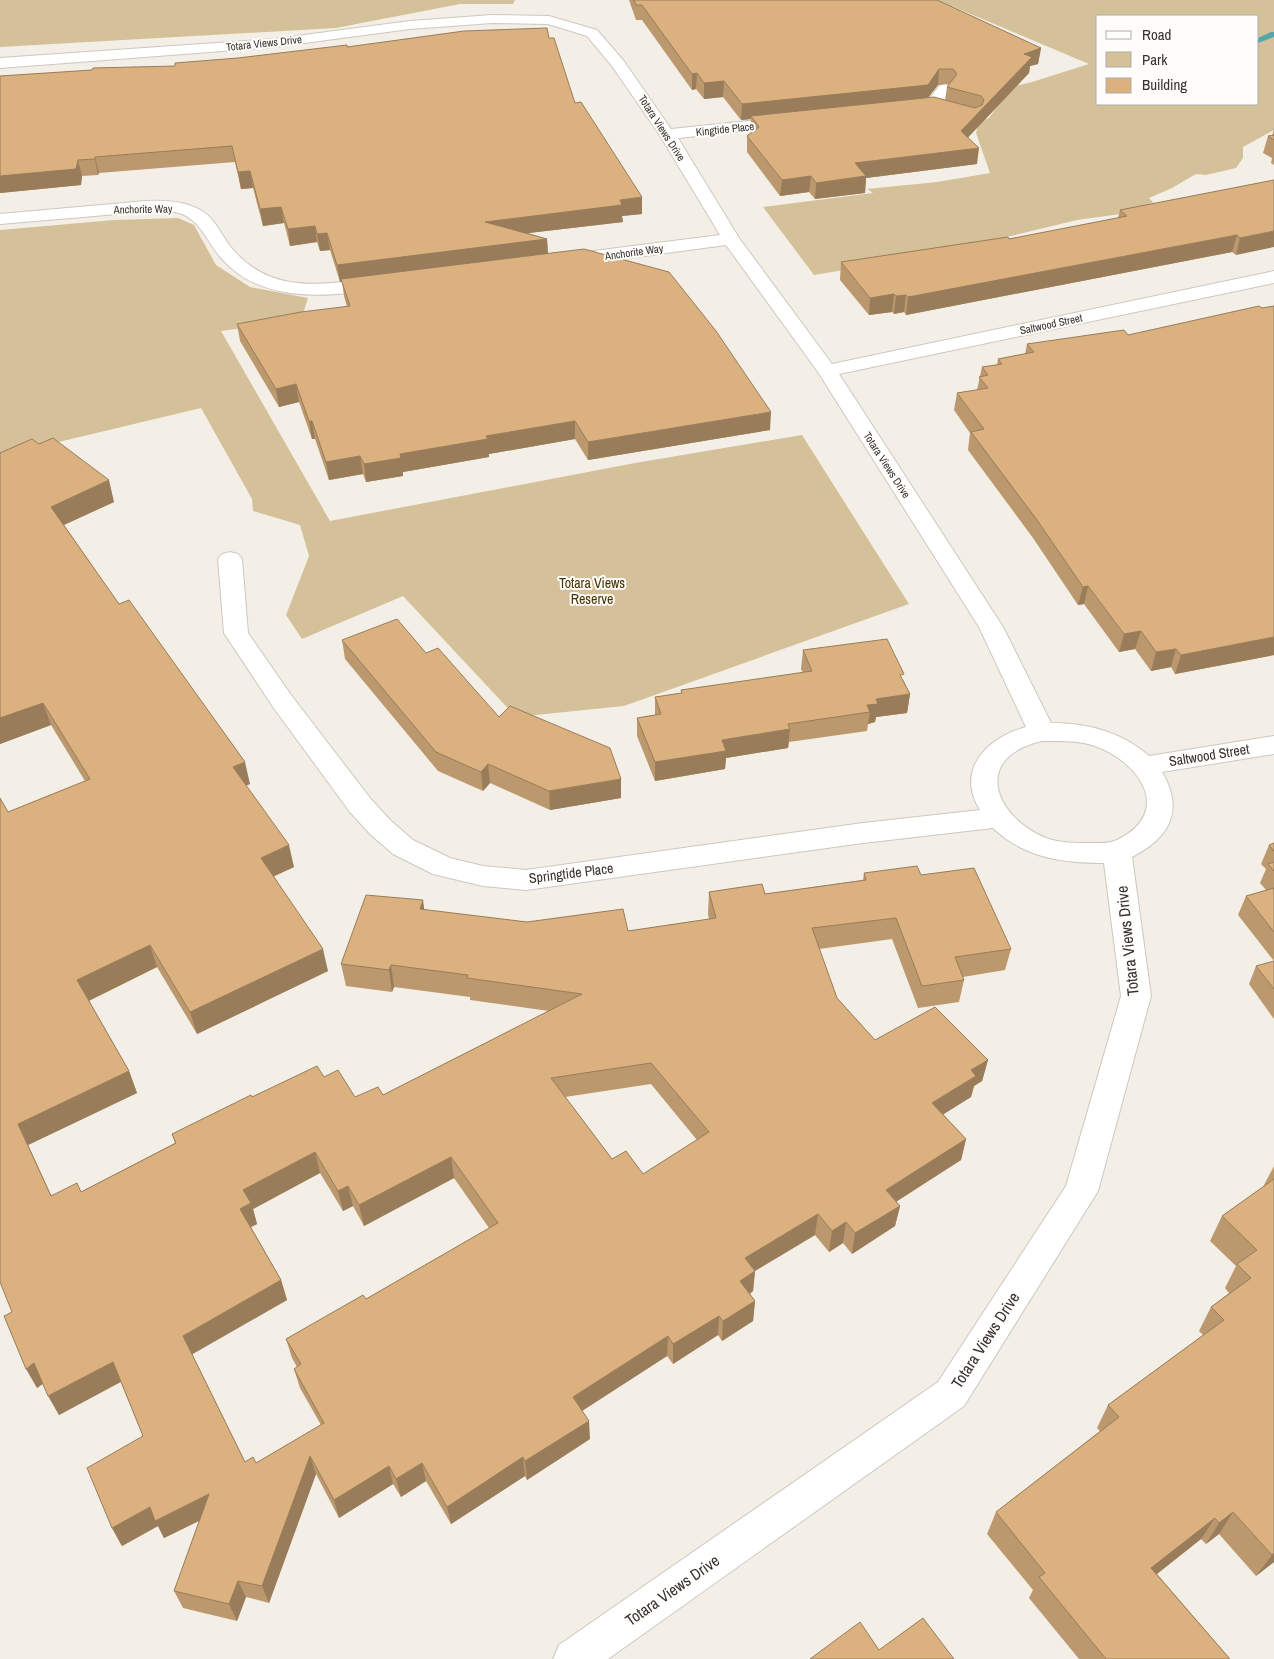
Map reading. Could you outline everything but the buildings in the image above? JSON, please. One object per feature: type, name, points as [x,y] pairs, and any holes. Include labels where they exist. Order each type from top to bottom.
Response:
[{"type":"street","name":"Totara Views Drive","points":[[0,63],[274,43],[419,25],[551,15],[592,33],[618,63],[667,134],[731,239],[827,371],[1000,644],[1042,732]]},
{"type":"street","points":[[884,111],[940,108],[945,90]]},
{"type":"street","name":"Kingtide Place","points":[[667,134],[807,120]]},
{"type":"street","name":"Anchorite Way","points":[[0,219],[139,207],[167,207],[188,210],[200,216],[228,256],[248,272],[282,288],[324,290],[393,283]]},
{"type":"street","name":"Anchorite Way","points":[[550,263],[731,239]]},
{"type":"street","name":"Saltwood Street","points":[[827,371],[1274,277]]},
{"type":"street","name":"Springtide Place","points":[[230,559],[236,633],[282,701],[360,805],[380,827],[403,847],[443,867],[483,876],[526,880],[863,833],[998,818]]},
{"type":"street","points":[[1042,732],[1065,732],[1095,737],[1122,749],[1144,766],[1159,792],[1161,813],[1156,824],[1141,841],[1117,852],[1075,854],[1043,847],[1020,836],[998,818],[989,804],[984,782],[985,770],[997,752],[1016,739],[1042,732]]},
{"type":"street","name":"Saltwood Street","points":[[1144,766],[1274,745]]},
{"type":"street","name":"Totara Views Drive","points":[[573,1659],[951,1394],[1081,1191],[1136,996],[1117,852]]},
{"type":"green space","points":[[0,0],[515,0],[513,4],[460,4],[336,28],[0,47]]},
{"type":"green space","points":[[937,0],[1274,0],[1274,130],[1243,147],[1243,158],[1236,168],[1206,175],[1196,174],[1172,188],[1149,198],[1153,202],[1135,212],[1077,220],[933,255],[814,275],[763,207],[873,193],[867,189],[937,182],[990,173],[976,133],[979,122],[989,118],[1011,87],[1089,64]]},
{"type":"green space","name":"Totara Views Reserve","points":[[178,218],[194,225],[216,265],[250,287],[308,298],[301,320],[221,331],[330,521],[635,463],[802,435],[909,604],[624,706],[516,717],[403,596],[302,639],[286,615],[309,556],[300,525],[253,511],[252,499],[201,408],[0,456],[0,230],[114,220]]},
{"type":"waterway","points":[[1259,41],[1274,34]]}]
